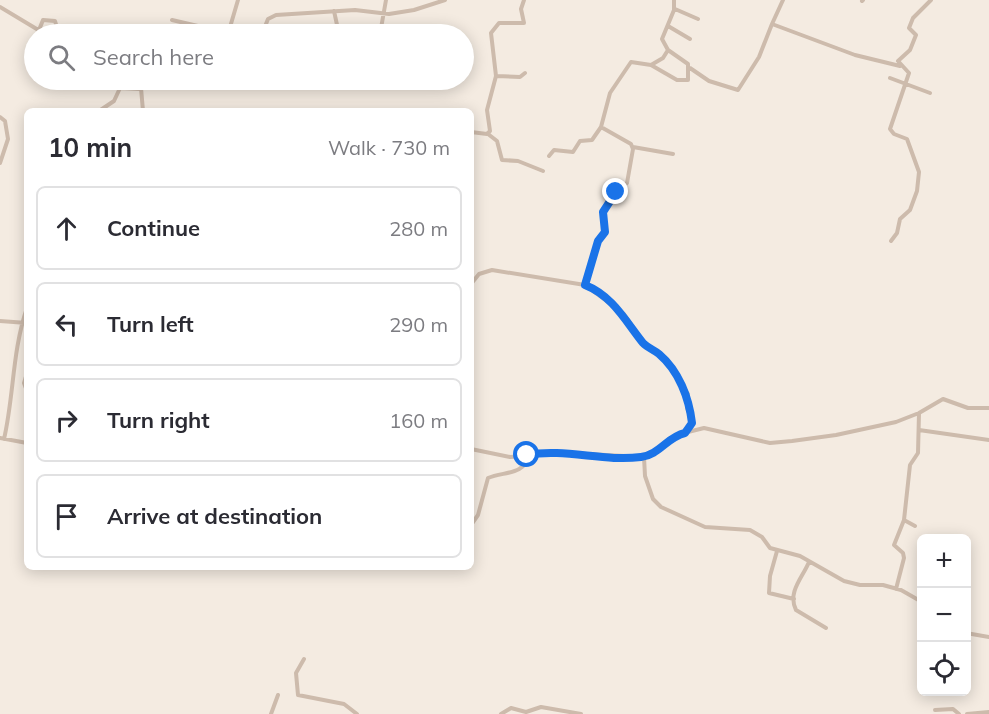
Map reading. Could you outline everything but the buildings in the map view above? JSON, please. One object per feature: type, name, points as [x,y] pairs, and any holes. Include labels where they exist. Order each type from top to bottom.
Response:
[{"type":"street","points":[[231,24],[238,0]]},
{"type":"street","points":[[382,24],[386,0]]},
{"type":"street","points":[[266,24],[272,16],[362,10],[383,14],[414,10],[445,0]]},
{"type":"street","points":[[488,134],[487,107],[496,76],[491,33],[499,23],[524,23],[521,9],[524,0]]},
{"type":"street","points":[[674,0],[675,9],[662,39],[668,50],[710,81],[738,90],[759,57],[783,0]]},
{"type":"street","points":[[891,241],[897,233],[900,219],[911,207],[919,175],[907,139],[894,134],[890,129],[909,72],[899,60],[910,50],[916,37],[909,28],[910,23],[931,0]]},
{"type":"street","points":[[0,7],[29,24]]},
{"type":"street","points":[[675,9],[698,19]]},
{"type":"street","points":[[334,11],[337,24]]},
{"type":"street","points":[[41,24],[43,20],[55,21],[56,24]]},
{"type":"street","points":[[172,20],[188,24]]},
{"type":"street","points":[[772,24],[855,55],[903,67]]},
{"type":"street","points":[[668,26],[690,39]]},
{"type":"street","points":[[651,65],[663,58],[668,50]]},
{"type":"street","points":[[549,156],[554,150],[573,152],[580,141],[592,140],[601,127],[610,93],[630,63],[637,61],[651,65],[681,81],[689,79],[690,68]]},
{"type":"street","points":[[496,76],[520,77],[525,73]]},
{"type":"street","points":[[890,78],[930,93]]},
{"type":"street","points":[[103,108],[115,100],[119,90]]},
{"type":"street","points":[[141,90],[143,108]]},
{"type":"street","points":[[0,117],[5,121],[8,135],[0,163]]},
{"type":"street","points":[[601,127],[633,147],[673,154]]},
{"type":"street","points":[[474,132],[488,134],[497,141],[502,159],[518,161],[543,171]]},
{"type":"street","points":[[585,285],[598,241],[605,232],[603,212],[627,183],[633,147]]},
{"type":"street","points":[[474,280],[479,274],[492,270],[585,285],[624,314],[645,345],[660,355],[679,379],[688,394],[687,408],[692,420],[685,433]]},
{"type":"street","points":[[0,321],[24,322]]},
{"type":"street","points":[[24,326],[13,368],[11,408],[2,438],[24,442]]},
{"type":"street","points":[[474,450],[505,457],[568,453],[644,457],[660,450],[673,437],[710,428],[777,443],[848,433],[896,422],[919,413],[943,399],[972,409],[989,408]]},
{"type":"street","points":[[896,589],[904,558],[903,552],[894,544],[904,520],[910,465],[918,453],[919,413]]},
{"type":"street","points":[[919,429],[989,440]]},
{"type":"street","points":[[474,521],[478,515],[487,479],[519,470],[525,466],[529,455]]},
{"type":"street","points":[[644,457],[645,476],[659,506],[692,519],[703,526],[750,530],[762,537],[767,546],[792,553],[844,581],[860,585],[878,584],[896,589],[917,600]]},
{"type":"street","points":[[904,520],[915,526]]},
{"type":"street","points":[[777,550],[770,576],[769,593],[794,599]]},
{"type":"street","points":[[809,562],[796,585],[794,599],[796,610],[826,628]]},
{"type":"street","points":[[971,634],[989,637]]},
{"type":"street","points":[[304,659],[296,673],[298,695],[339,702],[357,714]]},
{"type":"street","points":[[271,714],[278,695]]},
{"type":"street","points":[[501,714],[511,708],[526,712],[542,707],[581,714]]},
{"type":"street","points":[[935,710],[953,709],[959,714]]},
{"type":"street","points":[[967,714],[989,712]]},
{"type":"route","points":[[527,455],[568,453],[620,458],[644,457],[660,450],[676,435],[685,433],[692,423],[687,408],[688,394],[672,369],[660,355],[645,345],[624,314],[585,285],[598,241],[605,232],[602,214],[616,192]]}]
